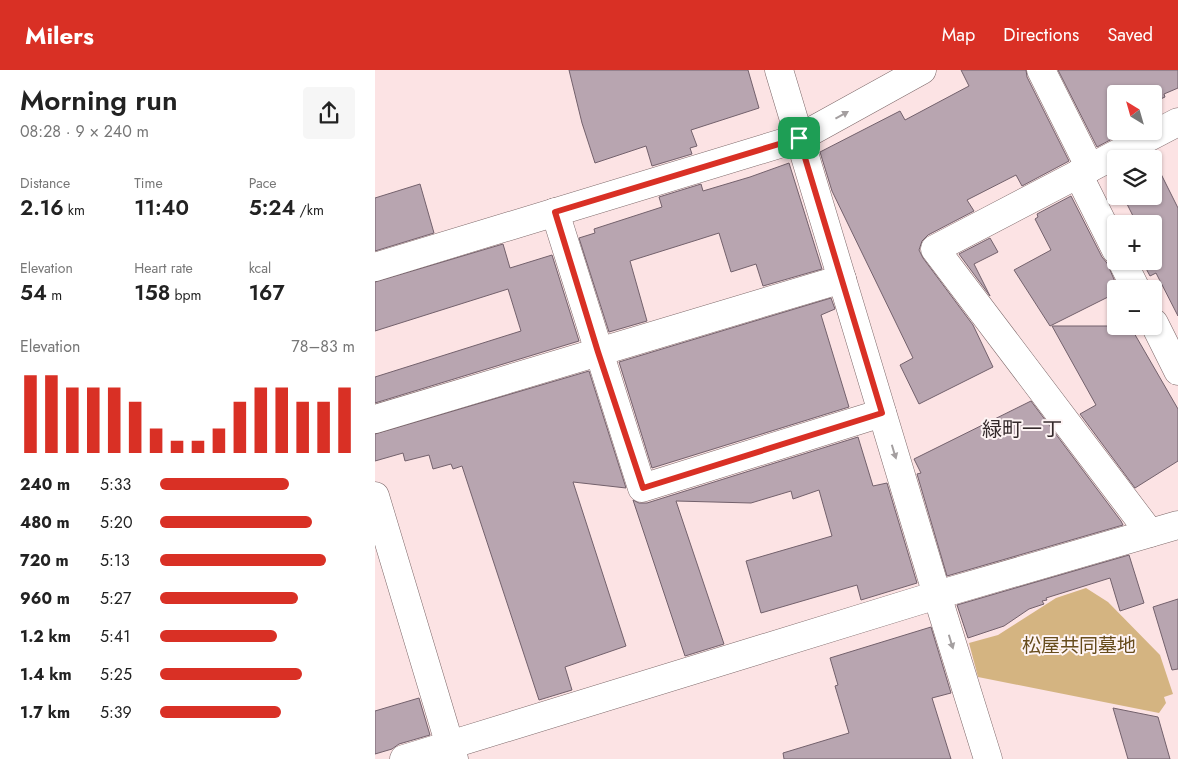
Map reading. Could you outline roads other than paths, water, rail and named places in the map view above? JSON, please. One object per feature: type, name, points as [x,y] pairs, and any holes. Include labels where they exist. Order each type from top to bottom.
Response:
[{"type":"street","points":[[779,70],[988,759]]},
{"type":"street","points":[[375,267],[799,138],[923,70]]},
{"type":"street","points":[[1041,70],[1107,228]]},
{"type":"street","points":[[1150,533],[935,249],[1178,122]]},
{"type":"street","points":[[555,212],[598,352],[643,488],[882,413]]},
{"type":"street","points":[[375,419],[842,279]]},
{"type":"street","points":[[1160,335],[1178,371]]},
{"type":"street","points":[[375,496],[452,752]]},
{"type":"street","points":[[404,759],[452,752],[937,595],[1178,525]]},
{"type":"district","name":"緑町一丁","points":[[1022,429]]},
{"type":"park label","name":"松屋共同墓地","points":[[1079,645]]}]
